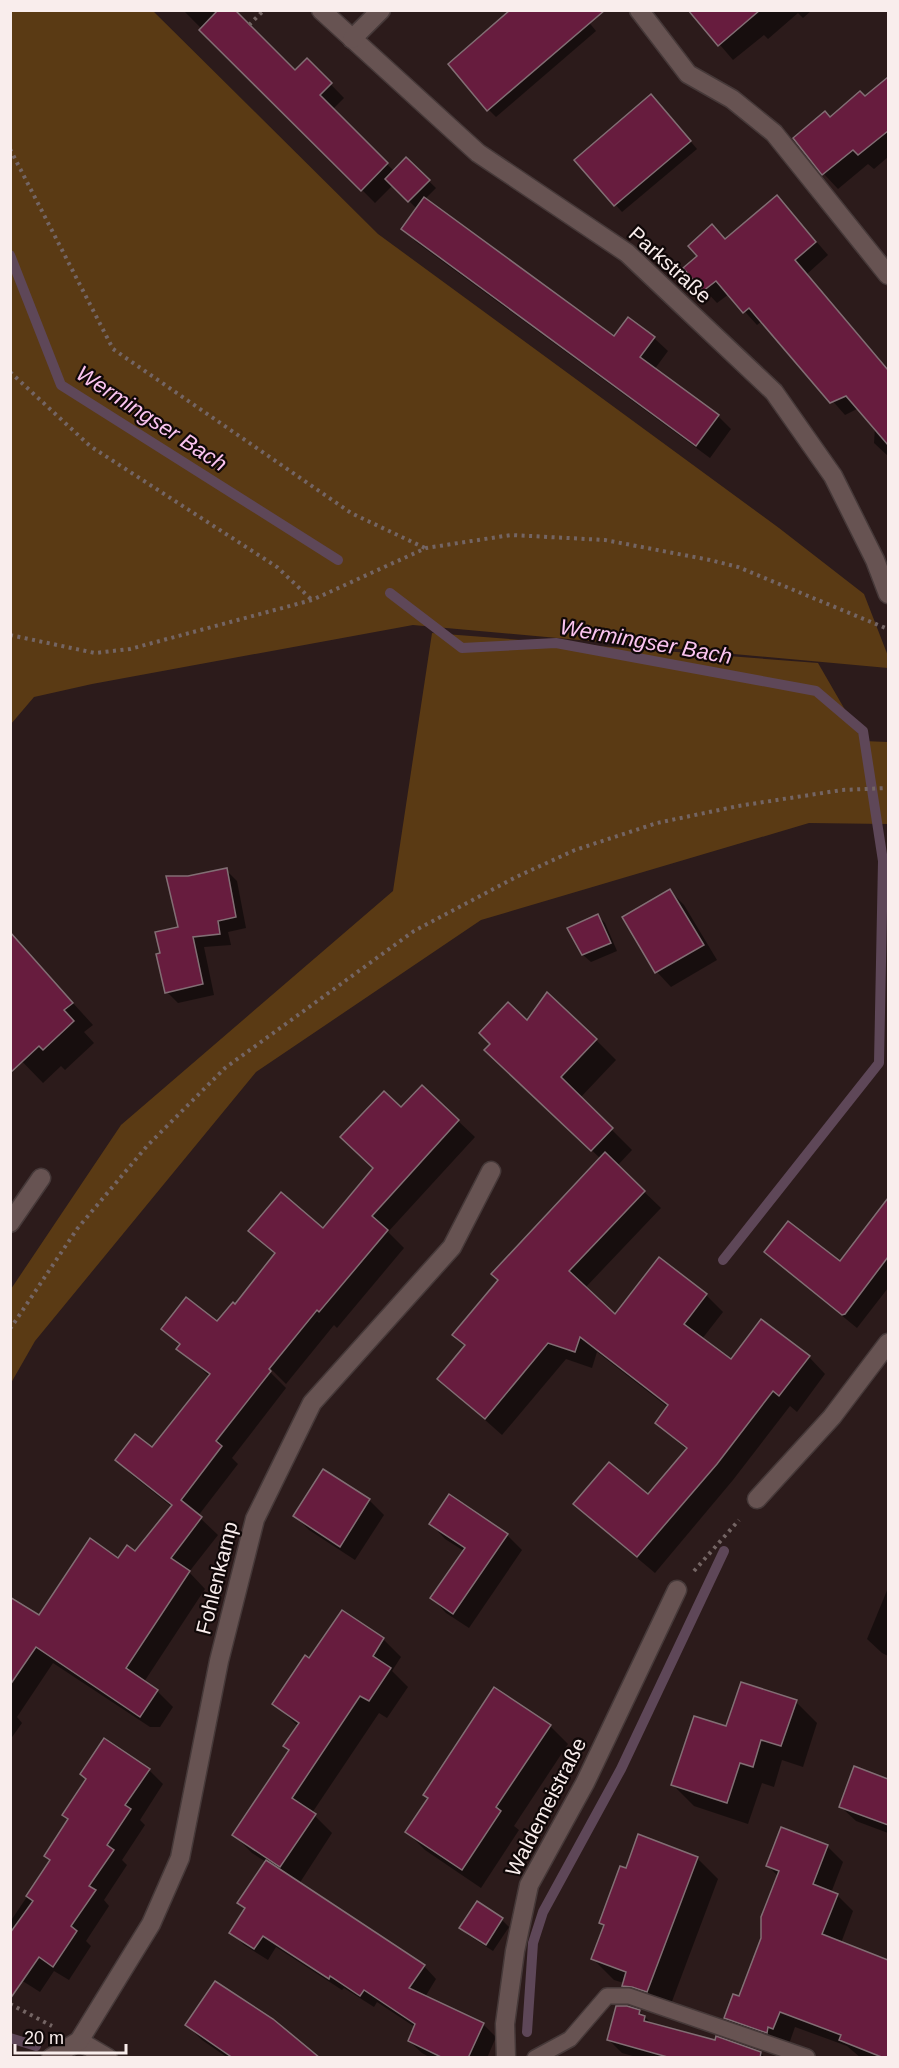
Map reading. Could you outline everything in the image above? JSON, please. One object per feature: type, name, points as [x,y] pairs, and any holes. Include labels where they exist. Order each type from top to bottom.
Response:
[{"type":"street","name":"Parkstraße","points":[[321,10],[478,153],[627,253],[774,392],[833,476],[875,560],[888,594]]},
{"type":"street","points":[[352,39],[381,10]]},
{"type":"street","points":[[639,10],[688,74],[732,99],[774,133],[888,275]]},
{"type":"street","name":"Fohlenkamp","points":[[79,2041],[151,1924],[180,1858],[219,1661],[255,1519],[312,1403],[452,1247],[491,1171]]},
{"type":"street","points":[[10,1223],[40,1178]]},
{"type":"street","points":[[757,1499],[832,1417],[888,1343]]},
{"type":"street","name":"Waldemeistraße","points":[[506,2058],[505,2024],[515,1951],[529,1885],[585,1783],[677,1590]]},
{"type":"street","points":[[51,2058],[79,2041],[108,2058]]},
{"type":"lane","points":[[535,2058],[570,2039],[607,1996],[629,1996],[807,2057]]},
{"type":"path","points":[[249,25],[264,10]]},
{"type":"path","points":[[10,149],[113,349],[351,513],[426,548]]},
{"type":"path","points":[[10,372],[90,446],[277,567],[312,600]]},
{"type":"path","points":[[10,635],[95,653],[130,649],[312,600],[426,548],[511,535],[605,540],[738,567],[888,629]]},
{"type":"path","points":[[10,1329],[77,1229],[147,1146],[225,1068],[414,931],[516,877],[585,847],[657,824],[738,806],[842,790],[888,789]]},
{"type":"path","points":[[677,1590],[757,1499]]},
{"type":"path","points":[[10,2004],[79,2041]]},
{"type":"shaded area","points":[[11,10],[153,11],[378,234],[779,528],[864,594],[888,656],[888,668],[413,625],[92,684],[34,697],[11,724]]},
{"type":"shaded area","points":[[432,633],[818,663],[863,741],[888,742],[888,824],[809,823],[481,920],[256,1072],[35,1341],[11,1383],[11,1289],[121,1125],[393,891]]},
{"type":"building","points":[[218,10],[235,10],[295,70],[307,58],[332,83],[320,95],[388,163],[361,191],[199,30]]},
{"type":"building","points":[[510,10],[605,10],[487,111],[448,64]]},
{"type":"building","points":[[688,10],[760,10],[718,46]]},
{"type":"building","points":[[888,77],[888,131],[858,155],[853,150],[822,175],[793,138],[825,111],[830,117],[860,91],[865,96]]},
{"type":"building","points":[[651,94],[691,141],[614,206],[574,160]]},
{"type":"building","points":[[406,157],[430,180],[408,202],[385,179]]},
{"type":"building","points":[[777,195],[816,242],[795,260],[888,370],[888,445],[846,396],[830,403],[749,308],[743,313],[716,281],[703,291],[683,268],[697,256],[688,246],[712,224],[725,239]]},
{"type":"building","points":[[424,197],[614,336],[628,317],[655,337],[640,357],[719,415],[696,446],[401,229]]},
{"type":"building","points":[[227,868],[236,917],[218,921],[220,934],[193,937],[203,984],[165,993],[156,954],[160,953],[155,932],[178,927],[166,876],[188,876]]},
{"type":"building","points":[[670,889],[704,945],[655,973],[622,917]]},
{"type":"building","points":[[598,914],[611,943],[582,955],[567,928]]},
{"type":"building","points":[[10,932],[73,1003],[64,1010],[74,1021],[43,1050],[39,1046],[10,1073]]},
{"type":"building","points":[[547,992],[597,1039],[561,1077],[613,1128],[591,1151],[484,1050],[490,1044],[479,1033],[508,1002],[527,1020]]},
{"type":"building","points":[[422,1085],[459,1120],[372,1216],[388,1230],[319,1312],[317,1310],[269,1369],[271,1371],[216,1441],[222,1446],[181,1500],[202,1517],[171,1558],[190,1571],[126,1668],[158,1690],[140,1717],[36,1647],[10,1685],[10,1597],[39,1615],[90,1538],[118,1558],[127,1545],[135,1551],[172,1505],[115,1460],[135,1434],[152,1447],[210,1374],[176,1349],[180,1344],[161,1329],[186,1297],[217,1321],[233,1302],[235,1304],[275,1253],[248,1231],[281,1192],[323,1228],[373,1168],[340,1137],[384,1091],[401,1107]]},
{"type":"building","points":[[605,1152],[645,1191],[569,1271],[615,1314],[659,1257],[707,1294],[684,1324],[731,1359],[761,1319],[810,1356],[779,1396],[773,1391],[717,1464],[637,1557],[573,1504],[609,1462],[648,1494],[687,1448],[655,1423],[668,1405],[580,1337],[575,1352],[548,1343],[485,1419],[437,1379],[465,1345],[452,1335],[498,1280],[491,1274]]},
{"type":"building","points":[[888,1198],[888,1257],[845,1314],[842,1315],[764,1252],[788,1221],[840,1261]]},
{"type":"building","points":[[323,1469],[370,1499],[340,1547],[293,1516]]},
{"type":"building","points":[[449,1494],[508,1534],[453,1614],[430,1598],[465,1548],[429,1524]]},
{"type":"building","points":[[342,1610],[384,1638],[373,1656],[391,1668],[369,1701],[360,1696],[292,1798],[316,1814],[280,1867],[232,1835],[289,1750],[283,1746],[299,1723],[272,1704],[305,1655],[309,1658]]},
{"type":"building","points":[[741,1682],[797,1700],[781,1746],[761,1740],[753,1767],[740,1763],[727,1803],[671,1785],[694,1716],[726,1726]]},
{"type":"building","points":[[494,1687],[551,1725],[496,1807],[501,1811],[462,1870],[405,1832],[428,1798],[423,1795]]},
{"type":"building","points":[[104,1738],[150,1769],[125,1805],[131,1809],[107,1845],[114,1850],[89,1886],[96,1890],[71,1926],[77,1931],[53,1967],[39,1957],[10,1999],[10,1933],[33,1901],[26,1896],[50,1860],[44,1856],[68,1819],[62,1815],[86,1779],[80,1774]]},
{"type":"building","points":[[854,1766],[888,1779],[888,1825],[839,1807]]},
{"type":"building","points":[[781,1827],[828,1845],[813,1884],[838,1894],[822,1934],[888,1960],[888,2058],[839,2040],[841,2035],[780,2012],[773,2029],[768,2027],[767,2033],[724,2018],[733,1994],[739,1996],[761,1938],[761,1917],[779,1871],[766,1866]]},
{"type":"building","points":[[638,1834],[698,1857],[647,1992],[622,1986],[626,1972],[591,1959],[604,1925],[599,1923],[620,1866],[626,1868]]},
{"type":"building","points":[[266,1860],[425,1965],[409,1988],[484,2023],[468,2058],[443,2058],[408,2041],[415,2024],[364,1990],[360,1996],[330,1976],[329,1979],[263,1936],[254,1949],[229,1933],[245,1908],[237,1903]]},
{"type":"building","points":[[477,1901],[503,1918],[486,1945],[459,1928]]},
{"type":"building","points":[[215,1981],[273,2019],[320,2058],[233,2058],[185,2025]]},
{"type":"building","points":[[616,2006],[627,2006],[640,2010],[639,2014],[645,2016],[644,2021],[715,2040],[716,2036],[761,2052],[760,2058],[671,2058],[607,2040]]},
{"type":"waterway","name":"Wermingser Bach","points":[[10,255],[61,385],[338,560]]},
{"type":"waterway","points":[[390,593],[462,648],[556,643],[816,691],[863,731],[883,861],[879,1063],[723,1260]]},
{"type":"waterway","points":[[527,2032],[533,1943],[543,1912],[621,1769],[724,1551]]},
{"type":"waterway","points":[[10,2038],[36,2046]]}]
